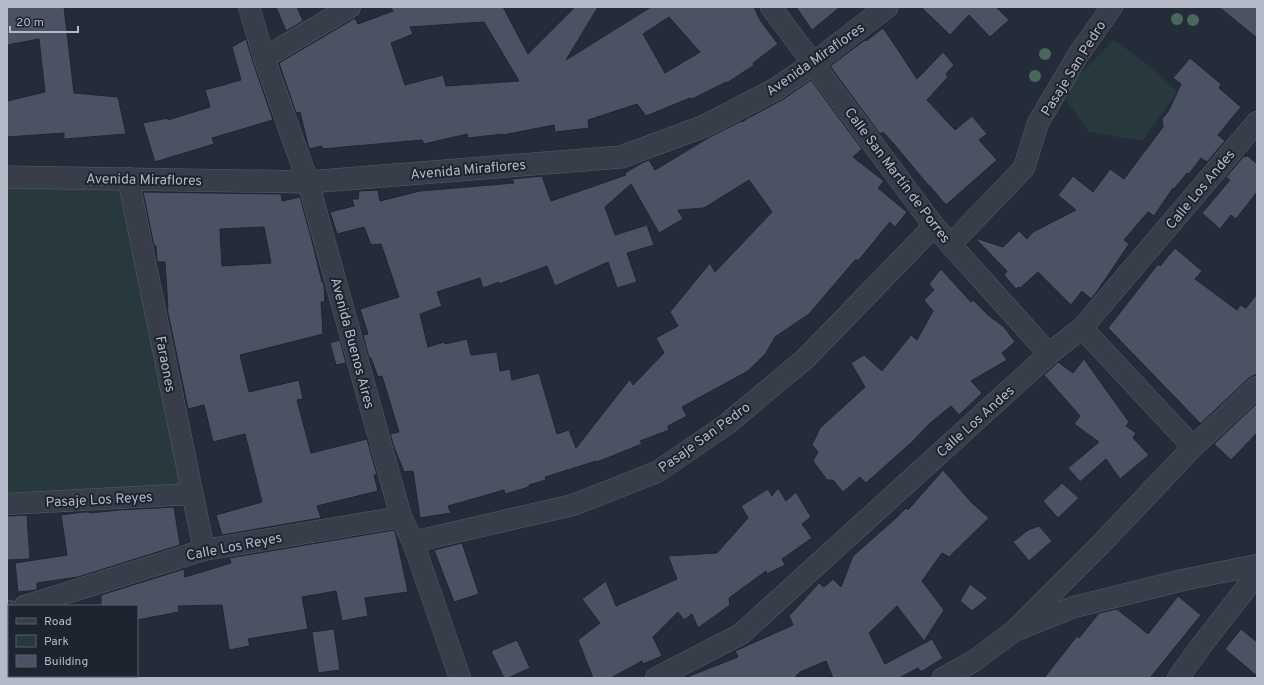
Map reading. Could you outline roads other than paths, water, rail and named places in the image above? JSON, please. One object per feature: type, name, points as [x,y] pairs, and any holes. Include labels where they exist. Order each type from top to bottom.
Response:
[{"type":"street","name":"Avenida Buenos Aires","points":[[249,7],[264,58],[308,182],[401,517],[413,542],[460,678]]},
{"type":"street","points":[[264,58],[350,7]]},
{"type":"street","name":"Calle San Martín de Porres","points":[[771,7],[934,226],[1049,354]]},
{"type":"street","name":"Avenida Miraflores","points":[[7,177],[308,182],[621,157],[705,126],[776,89],[814,64],[887,7]]},
{"type":"street","name":"Pasaje San Pedro","points":[[951,244],[1024,168],[1038,123],[1078,55],[1112,7]]},
{"type":"street","name":"Calle Los Andes","points":[[656,678],[741,634],[1049,354],[1082,328],[1257,122]]},
{"type":"street","name":"Faraones","points":[[128,178],[204,550]]},
{"type":"street","name":"Pasaje San Pedro","points":[[413,542],[572,505],[657,472],[727,424],[806,358],[934,226]]},
{"type":"street","points":[[1082,328],[1193,447]]},
{"type":"street","points":[[947,677],[974,661],[1014,632],[1102,544],[1193,447],[1257,387]]},
{"type":"street","name":"Pasaje Los Reyes","points":[[7,504],[192,494]]},
{"type":"street","name":"Calle Los Reyes","points":[[28,605],[204,550],[401,517]]},
{"type":"street","points":[[1014,632],[1074,607],[1183,580],[1257,565]]},
{"type":"street","points":[[1178,678],[1257,574]]}]
